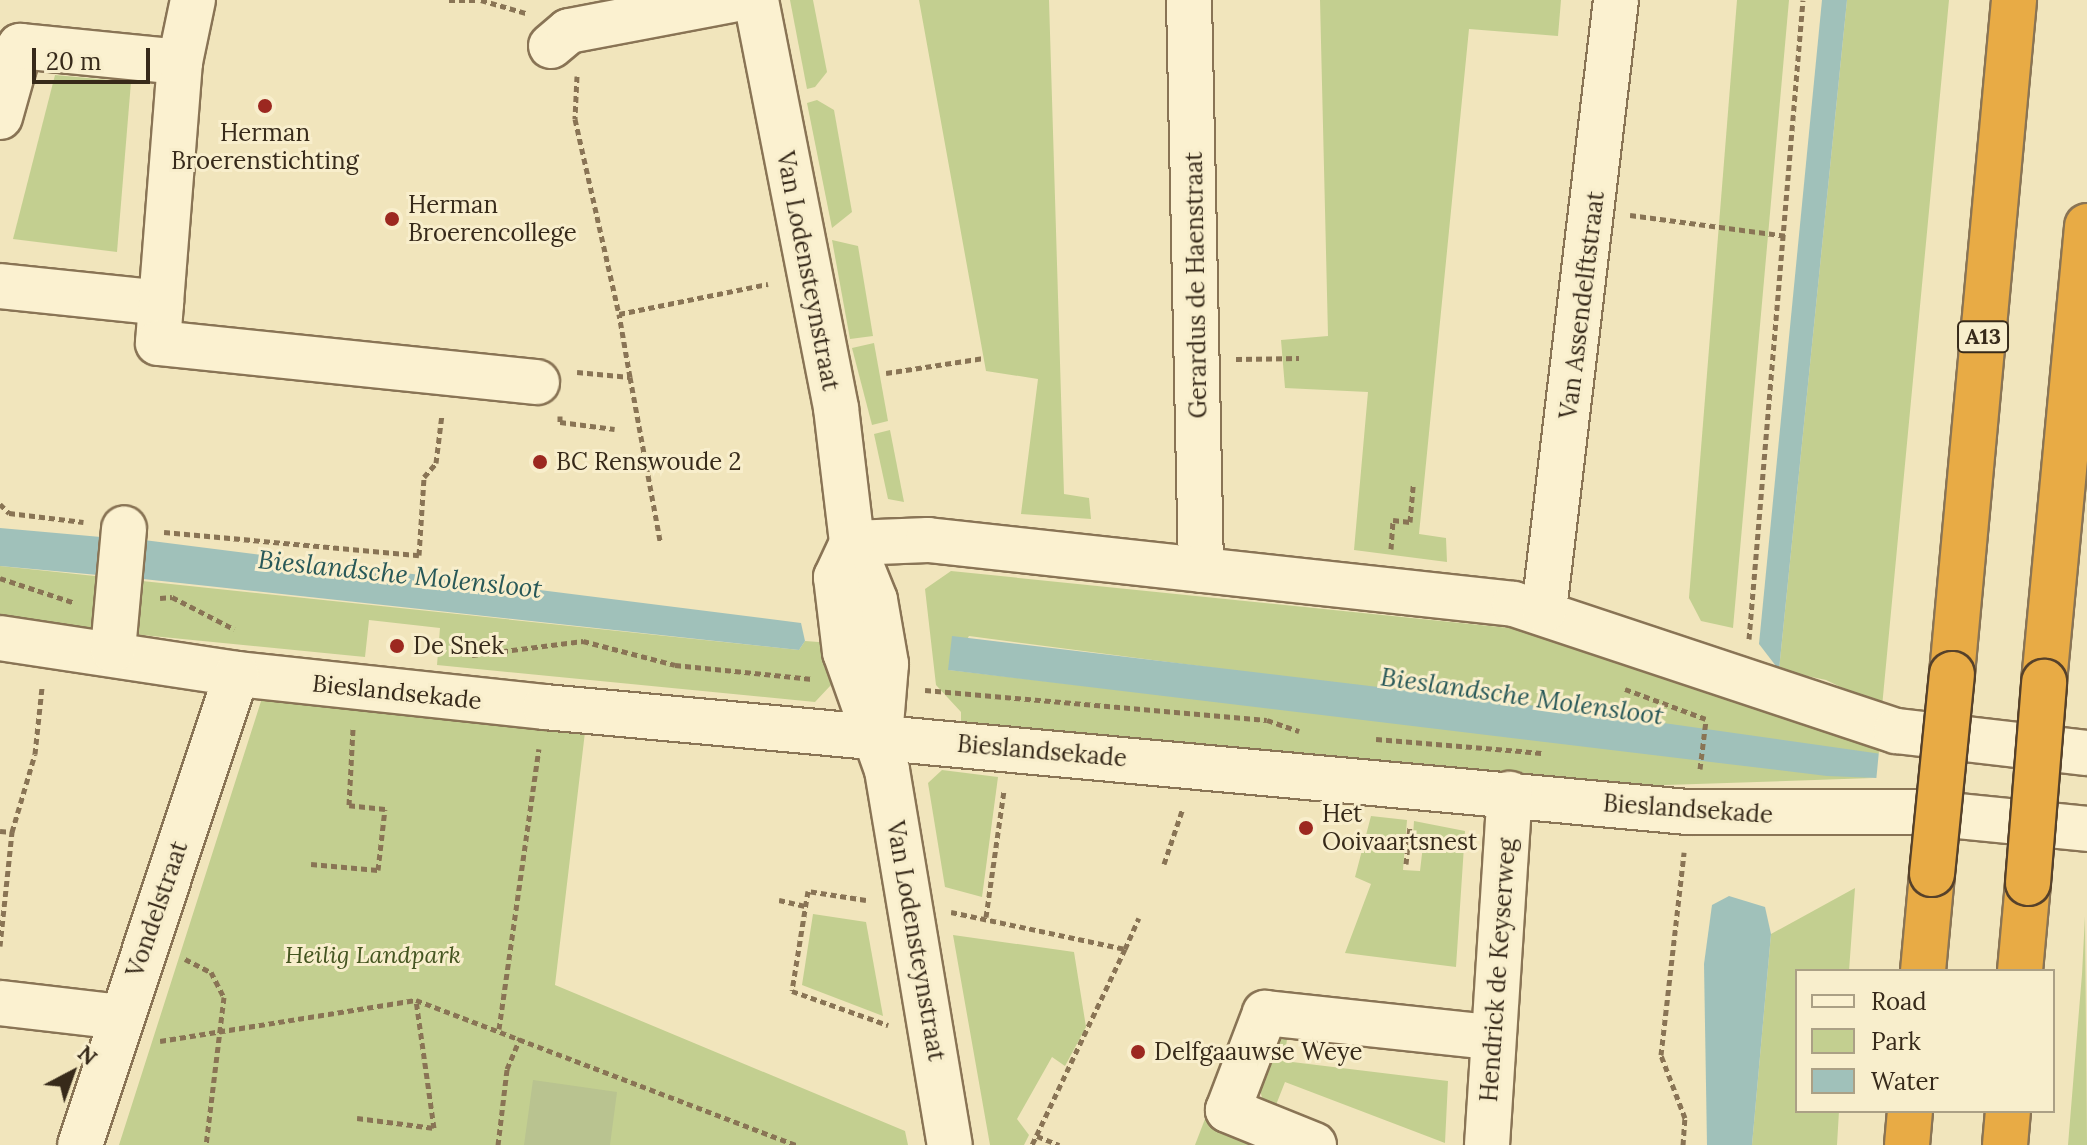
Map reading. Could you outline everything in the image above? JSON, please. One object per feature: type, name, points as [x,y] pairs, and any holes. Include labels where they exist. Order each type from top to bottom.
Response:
[{"type":"highway","name":"A13","points":[[1923,969],[2014,0]]},
{"type":"highway","points":[[2020,969],[2087,226]]},
{"type":"highway","points":[[1907,1145],[1910,1113]]},
{"type":"highway","points":[[2005,1145],[2008,1113]]},
{"type":"street","points":[[193,0],[180,62],[158,343],[447,373],[553,380]]},
{"type":"street","points":[[560,39],[731,0]]},
{"type":"street","name":"Van Lodensteynstraat","points":[[756,0],[805,277],[836,408],[852,543],[836,577],[845,652],[880,737],[950,1145]]},
{"type":"street","name":"Gerardus de Haenstraat","points":[[1189,0],[1201,570]]},
{"type":"street","name":"Van Assendelftstraat","points":[[1544,610],[1595,211],[1616,0]]},
{"type":"street","points":[[0,117],[20,46],[180,62]]},
{"type":"street","points":[[0,286],[161,303]]},
{"type":"street","points":[[113,650],[124,528]]},
{"type":"street","points":[[852,543],[928,540],[1544,610],[1744,684],[1896,731],[2087,753]]},
{"type":"street","name":"Bieslandsekade","points":[[0,638],[113,650],[237,674],[356,688],[1688,812],[1918,812],[2087,829]]},
{"type":"street","name":"Vondelstraat","points":[[80,1145],[237,674]]},
{"type":"street","name":"Hendrick de Keyserweg","points":[[1487,1145],[1490,1037],[1510,794]]},
{"type":"street","points":[[0,1003],[118,1026]]},
{"type":"street","points":[[1314,1145],[1228,1110],[1265,1013],[1490,1037]]},
{"type":"path","points":[[449,0],[478,0],[560,39],[619,314],[660,541]]},
{"type":"path","points":[[1744,684],[1788,236],[1803,0]]},
{"type":"path","points":[[1595,211],[1788,236]]},
{"type":"path","points":[[619,314],[805,277]]},
{"type":"path","points":[[886,373],[984,358]]},
{"type":"path","points":[[1231,359],[1299,358]]},
{"type":"path","points":[[553,380],[574,372],[630,377]]},
{"type":"path","points":[[0,504],[9,513],[124,528],[419,555],[424,477],[436,463],[447,373]]},
{"type":"path","points":[[1387,590],[1393,520],[1410,522],[1413,484]]},
{"type":"path","points":[[0,946],[12,832],[35,754],[47,643]]},
{"type":"path","points":[[311,864],[378,870],[385,809],[349,805],[356,688]]},
{"type":"path","points":[[499,1029],[545,707]]},
{"type":"path","points":[[1700,769],[1706,719]]},
{"type":"path","points":[[986,917],[1011,748]]},
{"type":"path","points":[[1164,864],[1198,766]]},
{"type":"path","points":[[1683,1145],[1685,1118],[1661,1055],[1688,812]]},
{"type":"path","points":[[0,831],[12,832]]},
{"type":"path","points":[[933,1040],[792,991],[808,891],[986,917],[1125,949]]},
{"type":"path","points":[[779,900],[806,906]]},
{"type":"path","points":[[1032,1145],[1139,918]]},
{"type":"path","points":[[145,945],[211,972],[224,997],[206,1145]]},
{"type":"path","points":[[357,1118],[434,1128],[416,1000]]},
{"type":"path","points":[[118,1026],[159,1041],[416,1000],[499,1029],[796,1145]]},
{"type":"path","points":[[498,1145],[507,1069],[520,1038]]},
{"type":"path","points":[[1037,1136],[1059,1145]]},
{"type":"green space","points":[[790,0],[813,0],[827,72],[815,87],[807,89]]},
{"type":"green space","points":[[919,0],[1049,0],[1064,494],[1089,498],[1091,519],[1021,514],[1038,379],[986,371]]},
{"type":"green space","points":[[1320,0],[1561,0],[1558,36],[1469,29],[1419,534],[1446,538],[1447,562],[1354,550],[1368,392],[1285,388],[1281,340],[1328,336]]},
{"type":"green space","points":[[1737,0],[1789,0],[1733,628],[1701,621],[1689,598]]},
{"type":"green space","points":[[1847,0],[1949,0],[1882,707],[1826,680],[1779,670]]},
{"type":"green space","points":[[55,75],[131,82],[117,252],[13,239]]},
{"type":"green space","points":[[817,100],[834,110],[852,212],[832,228],[807,103]]},
{"type":"green space","points":[[832,240],[858,246],[873,336],[850,339]]},
{"type":"green space","points":[[874,343],[888,421],[872,425],[852,348]]},
{"type":"green space","points":[[890,430],[904,502],[888,499],[874,434]]},
{"type":"green space","points":[[0,566],[799,650],[805,641],[832,643],[835,665],[831,685],[815,702],[437,665],[440,628],[369,620],[365,657],[0,621]]},
{"type":"green space","points":[[951,571],[1519,629],[2087,770],[1987,769],[969,636],[949,670],[1873,778],[1635,786],[961,723],[961,712],[936,685],[925,589]]},
{"type":"green space","name":"Heilig Landpark","points":[[263,695],[585,732],[555,985],[905,1131],[908,1145],[119,1145]]},
{"type":"green space","points":[[942,770],[998,777],[982,897],[945,887],[928,783]]},
{"type":"green space","points":[[1371,816],[1407,820],[1403,870],[1420,871],[1424,837],[1413,835],[1414,821],[1465,831],[1456,967],[1345,953],[1371,884],[1355,877]]},
{"type":"green space","points":[[1855,888],[1849,969],[1795,969],[1795,1113],[1839,1113],[1837,1145],[1752,1145],[1771,934]]},
{"type":"green space","points":[[813,914],[866,922],[883,1016],[802,985]]},
{"type":"green space","points":[[2085,916],[2087,1145],[2068,1145],[2082,974]]},
{"type":"green space","points":[[953,935],[1074,952],[1086,1027],[1065,1066],[1052,1057],[1017,1119],[1029,1135],[1024,1145],[990,1145]]},
{"type":"green space","points":[[1288,1032],[1284,1061],[1448,1081],[1445,1143],[1285,1082],[1274,1110],[1263,1102],[1258,1082],[1274,1037]]},
{"type":"green space","points":[[533,1080],[617,1092],[610,1145],[524,1145]]},
{"type":"green space","points":[[1205,1119],[1265,1142],[1263,1145],[1195,1145]]},
{"type":"water","points":[[1822,0],[1847,0],[1779,670],[1759,644]]},
{"type":"water","points":[[0,528],[101,537],[98,575],[0,566]]},
{"type":"water","name":"Bieslandsche Molensloot","points":[[136,539],[801,623],[805,641],[799,650],[134,578]]},
{"type":"water","points":[[952,636],[1586,712],[1987,769],[1901,779],[1827,776],[948,670]]},
{"type":"water","points":[[1729,896],[1765,907],[1771,934],[1752,1145],[1707,1145],[1704,964],[1712,905]]},
{"type":"pier","points":[[1879,751],[2087,775],[2087,803],[1876,782]]},
{"type":"place","name":"Herman Broerenstichting","points":[[265,106]]},
{"type":"place","name":"Herman Broerencollege","points":[[392,219]]},
{"type":"place","name":"BC Renswoude 2","points":[[540,462]]},
{"type":"place","name":"De Snek","points":[[397,646]]},
{"type":"place","name":"Het Ooivaartsnest","points":[[1306,828]]},
{"type":"place","name":"Delfgaauwse Weye","points":[[1138,1052]]}]
